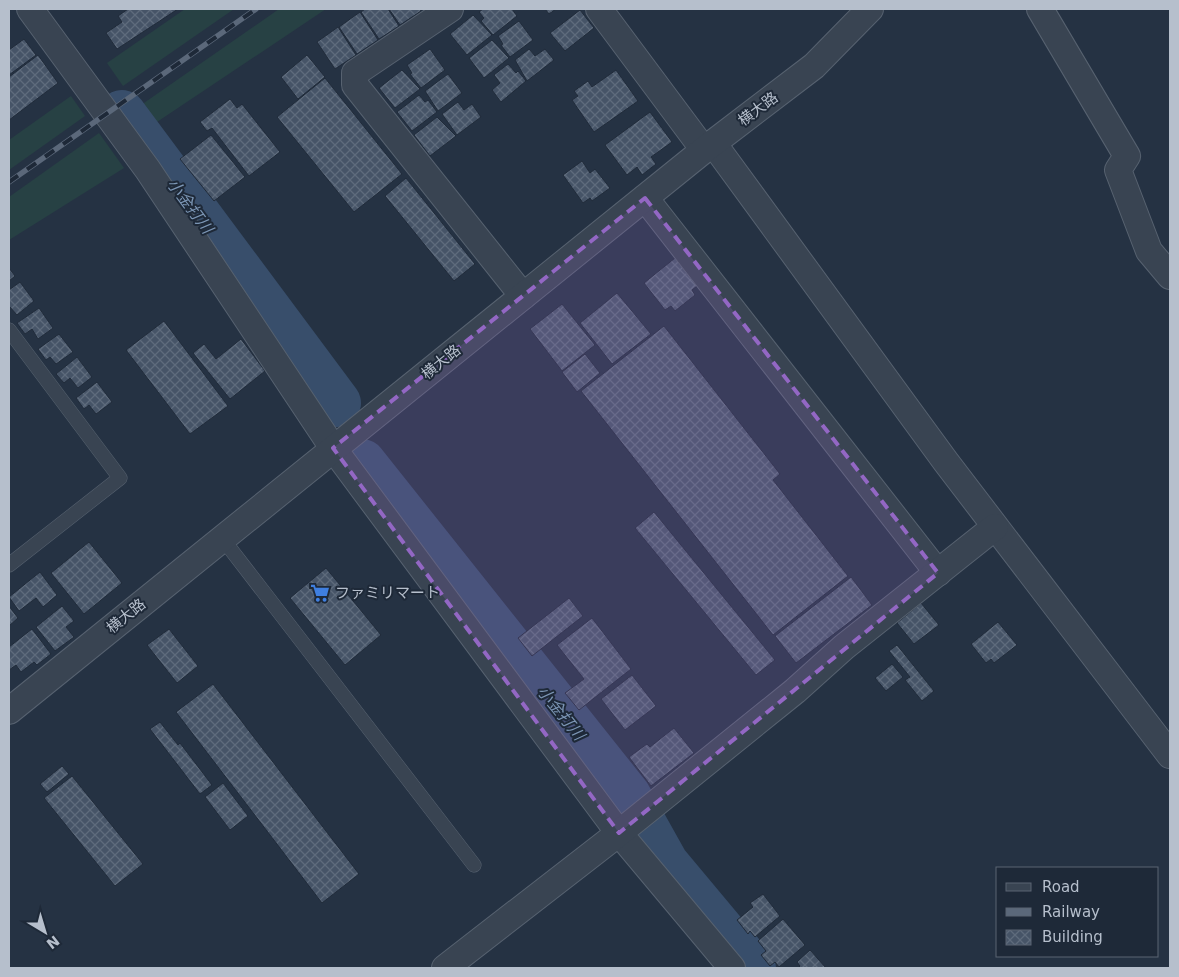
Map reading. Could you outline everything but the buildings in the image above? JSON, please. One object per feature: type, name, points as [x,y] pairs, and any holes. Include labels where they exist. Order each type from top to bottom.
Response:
[{"type":"street","points":[[30,9],[148,170],[333,448],[620,833],[732,968]]},
{"type":"street","points":[[450,9],[355,73],[355,85],[523,296]]},
{"type":"street","points":[[599,9],[708,147],[1170,755]]},
{"type":"street","name":"横大路","points":[[10,708],[708,147],[814,66],[870,9]]},
{"type":"street","points":[[1040,9],[1127,156],[1118,170],[1149,251],[1170,276]]},
{"type":"street","points":[[645,198],[938,573]]},
{"type":"street","points":[[445,968],[620,833],[795,691],[844,647],[995,527]]},
{"type":"lane","points":[[9,330],[120,478],[9,564]]},
{"type":"lane","points":[[222,538],[474,864]]},
{"type":"highlighted area","points":[[645,198],[938,573],[619,833],[333,448]]},
{"type":"green space","points":[[185,9],[234,9],[123,86],[107,63]]},
{"type":"green space","points":[[279,9],[326,9],[154,124],[141,105]]},
{"type":"green space","points":[[71,96],[85,116],[9,170],[9,140]]},
{"type":"green space","points":[[99,133],[124,168],[9,240],[9,197]]},
{"type":"waterway","name":"小金打川","points":[[122,114],[337,403]]},
{"type":"waterway","name":"小金打川","points":[[362,463],[627,796],[665,864],[752,968]]},
{"type":"railway","points":[[9,182],[256,9]]},
{"type":"place","name":"ファミリマート","points":[[320,593]]}]
